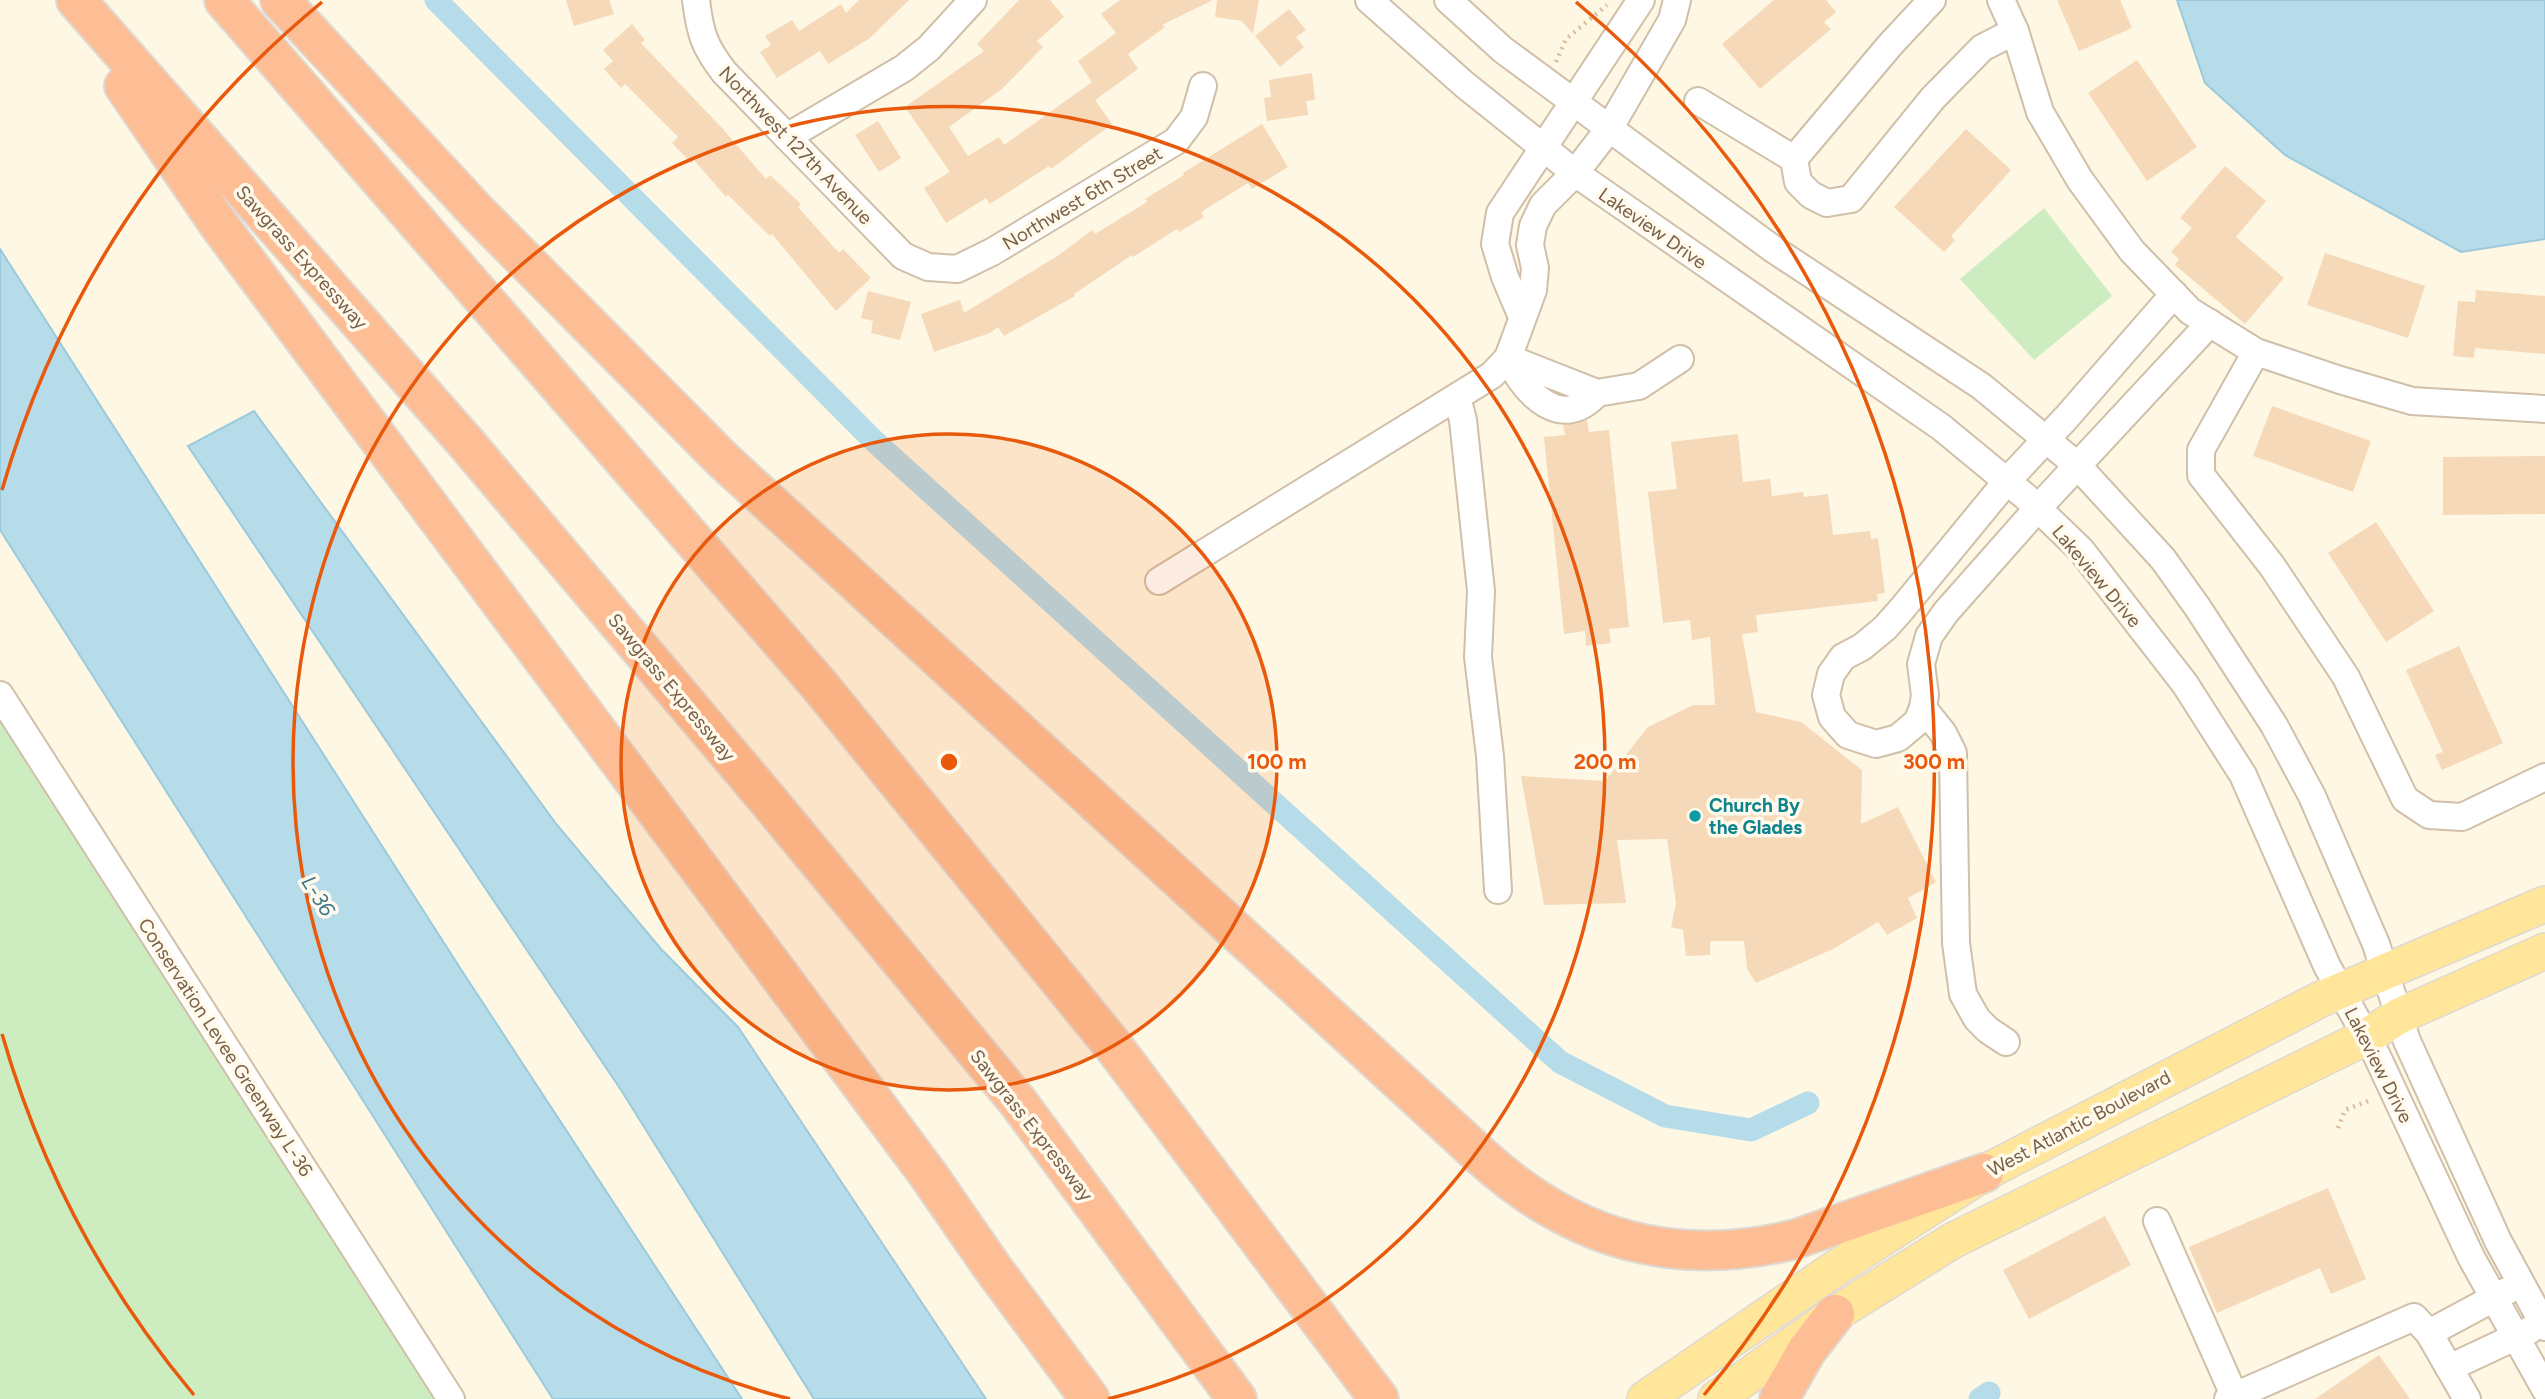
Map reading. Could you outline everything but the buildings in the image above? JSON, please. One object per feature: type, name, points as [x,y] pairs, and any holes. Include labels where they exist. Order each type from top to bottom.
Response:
[{"type":"highway","points":[[224,0],[820,686],[1114,1047],[1379,1399]]},
{"type":"highway","points":[[280,0],[478,213],[723,460],[1482,1157],[1530,1197],[1585,1226],[1641,1244],[1702,1251],[1727,1250],[1796,1239],[1984,1173]]},
{"type":"highway","points":[[85,12],[127,93],[219,225],[927,1172],[992,1268],[1090,1399]]},
{"type":"highway","name":"Sawgrass Expressway","points":[[85,12],[467,444],[793,830],[1018,1102],[1237,1399]]},
{"type":"highway","points":[[1779,1399],[1807,1350],[1835,1314]]},
{"type":"main road","name":"West Atlantic Boulevard","points":[[1645,1399],[1830,1272],[1984,1173],[2341,991],[2545,904]]},
{"type":"main road","points":[[1716,1399],[1835,1314],[1952,1241],[2366,1037],[2399,1016],[2545,951]]},
{"type":"street","name":"Northwest 127th Avenue","points":[[696,0],[707,50],[724,72],[903,257],[928,267]]},
{"type":"street","points":[[787,137],[904,68],[929,48],[973,0]]},
{"type":"street","name":"Lakeview Drive","points":[[1369,0],[1465,85],[1575,173],[1941,427],[2038,508],[2081,550],[2185,684],[2243,775],[2328,966],[2366,1037],[2471,1257],[2545,1389]]},
{"type":"street","name":"Lakeview Drive","points":[[1448,0],[1503,50],[1773,248],[1981,386],[2077,465],[2162,559],[2198,608],[2274,725],[2312,796],[2376,944],[2407,1041],[2498,1241],[2544,1325]]},
{"type":"street","points":[[1159,581],[1492,375],[1508,358],[1533,290],[1535,268],[1530,245],[1532,226],[1543,205],[1575,173],[1609,129],[1672,20],[1677,0]]},
{"type":"street","points":[[1794,159],[1890,45],[1932,0]]},
{"type":"street","points":[[2001,0],[2015,31],[2040,112],[2080,180],[2132,251],[2190,311],[2256,352],[2412,401],[2545,410]]},
{"type":"street","points":[[1522,317],[1495,244],[1500,213],[1573,103],[1628,4],[1664,34]]},
{"type":"street","points":[[1698,102],[1794,159],[1798,182],[1811,194],[1827,203],[1851,199],[1933,98],[1982,48],[2015,31]]},
{"type":"street","name":"Northwest 6th Street","points":[[928,267],[957,269],[992,253],[1176,141],[1194,117],[1203,86]]},
{"type":"street","points":[[2174,294],[2007,481],[1885,628],[1862,647],[1843,657],[1831,674],[1826,695],[1832,717],[1848,735],[1876,744],[1898,738],[1917,722],[1925,695],[1921,664],[1929,636],[1946,612],[2077,465],[2210,323]]},
{"type":"street","points":[[2256,352],[2201,450],[2201,475],[2272,566],[2346,677],[2405,799],[2430,815],[2462,817],[2545,777]]},
{"type":"street","points":[[2120,356],[2152,385]]},
{"type":"street","points":[[1508,358],[1528,390],[1542,403],[1560,410],[1588,404],[1597,393],[1639,386],[1680,359]]},
{"type":"street","points":[[1457,397],[1463,420],[1480,591],[1478,657],[1490,756],[1498,890]]},
{"type":"street","name":"Conservation Levee Greenway L-36","points":[[0,695],[452,1399]]},
{"type":"street","points":[[1923,709],[1943,733],[1953,753],[1956,943],[1963,994],[1977,1019],[2006,1042]]},
{"type":"street","points":[[2157,1221],[2231,1397],[2414,1317],[2429,1333],[2467,1399]]},
{"type":"street","points":[[2429,1333],[2521,1284]]},
{"type":"street","points":[[2449,1368],[2544,1325]]},
{"type":"path","points":[[1555,63],[1566,39],[1628,4]]},
{"type":"path","points":[[2338,1128],[2345,1110],[2371,1100]]},
{"type":"green space","points":[[2044,208],[2112,296],[2034,360],[1960,279]]},
{"type":"green space","points":[[0,695],[451,1399],[0,1399]]},
{"type":"water","points":[[2177,0],[2545,0],[2545,239],[2461,252],[2285,155],[2205,83]]},
{"type":"water","name":"L-36","points":[[0,249],[462,971],[742,1399],[553,1399],[0,530]]},
{"type":"water","points":[[254,411],[557,825],[661,949],[738,1027],[986,1399],[814,1399],[621,1090],[188,446]]},
{"type":"waterway","points":[[436,0],[873,440],[1560,1062],[1665,1116],[1751,1130],[1808,1103]]},
{"type":"waterway","points":[[1980,1399],[1989,1393]]},
{"type":"place","name":"Church By the Glades","points":[[1695,816]]}]
